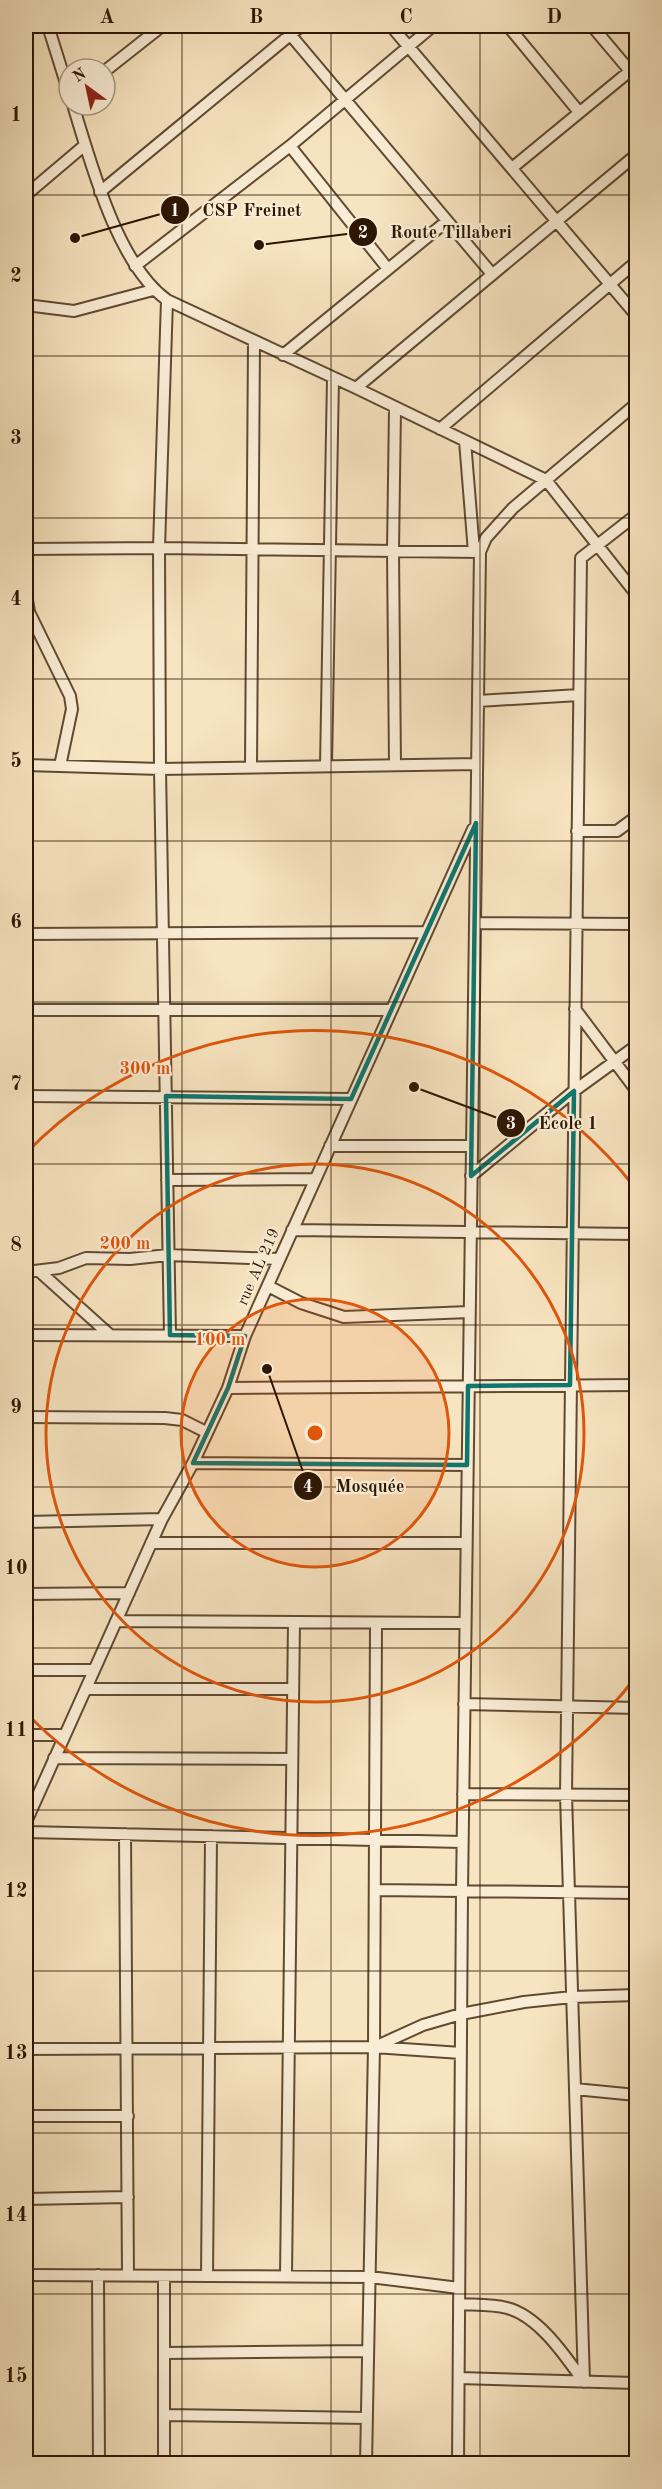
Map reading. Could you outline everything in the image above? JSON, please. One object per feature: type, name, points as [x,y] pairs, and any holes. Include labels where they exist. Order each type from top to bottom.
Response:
[{"type":"street","points":[[48,26],[58,57]]},
{"type":"street","points":[[117,62],[162,26]]},
{"type":"street","points":[[100,192],[287,30],[301,26]]},
{"type":"street","points":[[391,26],[636,315]]},
{"type":"street","points":[[135,266],[290,146],[433,26]]},
{"type":"street","points":[[508,26],[579,112]]},
{"type":"street","points":[[512,168],[633,68],[592,26]]},
{"type":"street","points":[[287,30],[492,274]]},
{"type":"street","points":[[77,117],[100,192],[135,266],[153,290],[167,300],[546,480],[636,594]]},
{"type":"street","points":[[26,195],[85,145]]},
{"type":"street","points":[[290,146],[388,269]]},
{"type":"street","points":[[356,388],[636,155]]},
{"type":"street","points":[[283,355],[447,221]]},
{"type":"street","points":[[440,429],[636,262]]},
{"type":"street","points":[[26,305],[74,311],[153,290]]},
{"type":"street","points":[[167,300],[159,548],[160,769],[170,1335]]},
{"type":"street","points":[[250,767],[254,342]]},
{"type":"street","points":[[326,766],[333,378]]},
{"type":"street","points":[[477,552],[486,538],[513,508],[636,404]]},
{"type":"street","points":[[395,408],[393,551],[395,765]]},
{"type":"street","points":[[458,2463],[462,1842],[478,701],[477,552],[465,441]]},
{"type":"street","points":[[584,2382],[566,1795],[581,558],[636,515]]},
{"type":"street","points":[[26,549],[159,548],[477,552]]},
{"type":"street","points":[[26,594],[28,612],[70,696],[72,709],[60,766]]},
{"type":"street","points":[[478,701],[579,695]]},
{"type":"street","points":[[26,765],[160,769],[477,764]]},
{"type":"street","points":[[577,831],[617,831],[636,817]]},
{"type":"street","name":"rue AL 219","points":[[26,1822],[162,1519],[193,1462],[228,1388],[244,1336],[476,823]]},
{"type":"street","points":[[475,923],[636,924]]},
{"type":"street","points":[[26,934],[426,932]]},
{"type":"street","points":[[575,1009],[636,1090]]},
{"type":"street","points":[[26,1010],[391,1010]]},
{"type":"street","points":[[471,1176],[574,1091],[616,1063],[636,1046]]},
{"type":"street","points":[[26,1096],[351,1099]]},
{"type":"street","points":[[330,1146],[472,1146]]},
{"type":"street","points":[[167,1180],[315,1179]]},
{"type":"street","points":[[292,1230],[636,1234]]},
{"type":"street","points":[[26,1272],[59,1268],[87,1258],[130,1259],[168,1255],[279,1259]]},
{"type":"street","points":[[39,1271],[110,1335]]},
{"type":"street","points":[[268,1286],[301,1303],[344,1317],[470,1312]]},
{"type":"street","points":[[26,1335],[244,1336]]},
{"type":"street","points":[[228,1388],[636,1385]]},
{"type":"street","points":[[26,1417],[165,1418],[182,1420],[206,1432]]},
{"type":"street","points":[[193,1462],[467,1465]]},
{"type":"street","points":[[26,1522],[162,1519]]},
{"type":"street","points":[[151,1543],[466,1543]]},
{"type":"street","points":[[26,1594],[129,1593]]},
{"type":"street","points":[[116,1621],[465,1623]]},
{"type":"street","points":[[286,2276],[294,1622]]},
{"type":"street","points":[[366,2463],[374,2047],[376,1624]]},
{"type":"street","points":[[26,1670],[94,1670]]},
{"type":"street","points":[[86,1689],[293,1689]]},
{"type":"street","points":[[464,1704],[636,1708]]},
{"type":"street","points":[[26,1735],[65,1734]]},
{"type":"street","points":[[54,1758],[292,1759]]},
{"type":"street","points":[[463,1794],[636,1795]]},
{"type":"street","points":[[26,1832],[462,1842]]},
{"type":"street","points":[[125,1834],[129,2048],[128,2276]]},
{"type":"street","points":[[207,2276],[211,1836]]},
{"type":"street","points":[[375,1890],[636,1893]]},
{"type":"street","points":[[374,2047],[423,2025],[461,2014],[524,2002],[572,1997],[636,1995]]},
{"type":"street","points":[[26,2049],[374,2047],[461,2054]]},
{"type":"street","points":[[575,2089],[636,2095]]},
{"type":"street","points":[[26,2116],[128,2116]]},
{"type":"street","points":[[26,2199],[128,2197]]},
{"type":"street","points":[[26,2275],[370,2277],[459,2288]]},
{"type":"street","points":[[98,2275],[99,2463]]},
{"type":"street","points":[[164,2276],[164,2463]]},
{"type":"street","points":[[459,2304],[507,2308],[523,2315],[557,2344],[584,2382]]},
{"type":"street","points":[[165,2353],[368,2351]]},
{"type":"street","points":[[459,2378],[636,2383]]},
{"type":"street","points":[[165,2415],[367,2418]]},
{"type":"highlighted area","points":[[476,823],[471,1176],[574,1091],[570,1385],[468,1386],[467,1465],[193,1463],[228,1388],[245,1336],[170,1335],[166,1096],[351,1099]]},
{"type":"place","name":"CSP Freinet","points":[[75,238]]},
{"type":"place","name":"Route Tillaberi","points":[[259,245]]},
{"type":"place","name":"École 1","points":[[414,1087]]},
{"type":"place","name":"Mosquée","points":[[267,1369]]}]
